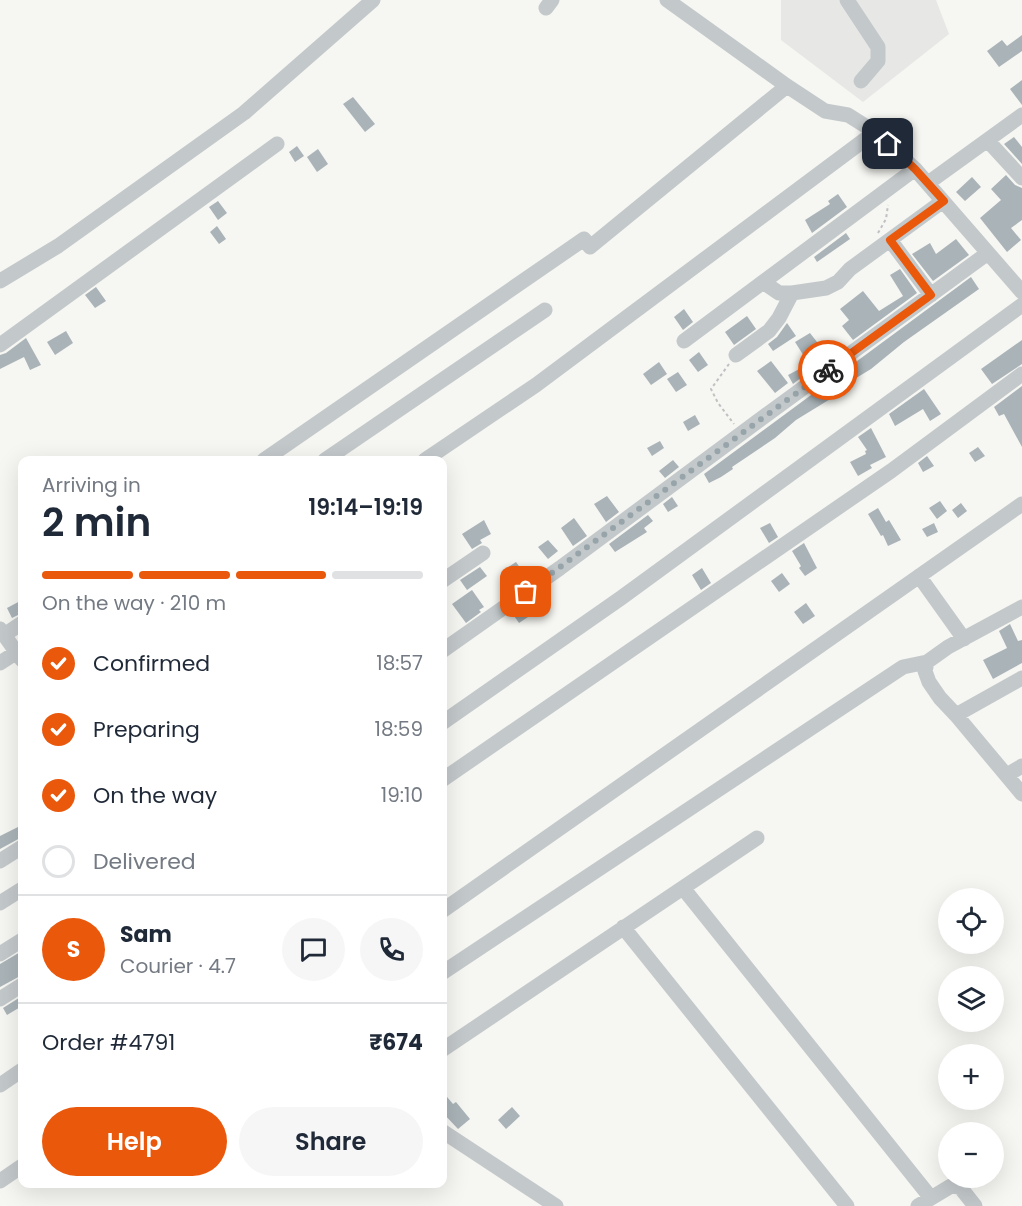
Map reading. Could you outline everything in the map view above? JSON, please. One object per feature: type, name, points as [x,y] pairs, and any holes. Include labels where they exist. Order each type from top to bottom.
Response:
[{"type":"street","points":[[0,281],[58,246],[244,113],[373,0]]},
{"type":"street","points":[[667,0],[825,111],[848,115],[875,132],[928,183],[1022,292]]},
{"type":"street","points":[[847,0],[878,47],[878,61],[861,81]]},
{"type":"street","points":[[270,456],[584,238],[590,247],[787,86]]},
{"type":"street","points":[[928,183],[1022,115]]},
{"type":"street","points":[[431,456],[536,385],[875,132]]},
{"type":"street","points":[[988,141],[1022,178]]},
{"type":"street","points":[[0,345],[277,144]]},
{"type":"street","points":[[684,341],[915,169]]},
{"type":"street","points":[[763,282],[779,293],[826,288],[838,282],[883,237],[944,201]]},
{"type":"street","points":[[883,237],[931,295]]},
{"type":"street","points":[[447,647],[560,568],[988,253]]},
{"type":"street","points":[[736,355],[769,331],[779,318],[792,293]]},
{"type":"street","points":[[447,720],[631,591],[1022,305]]},
{"type":"street","points":[[331,456],[545,310]]},
{"type":"street","points":[[447,777],[891,471],[1022,375]]},
{"type":"street","points":[[447,907],[1022,504]]},
{"type":"street","points":[[447,578],[483,553]]},
{"type":"street","points":[[919,576],[964,639]]},
{"type":"street","points":[[447,970],[903,667],[927,662],[1022,607]]},
{"type":"street","points":[[18,625],[2,632],[18,653]]},
{"type":"street","points":[[0,663],[18,657]]},
{"type":"street","points":[[927,662],[925,671],[929,682],[940,698],[1022,794]]},
{"type":"street","points":[[956,715],[1022,678]]},
{"type":"street","points":[[1007,775],[1022,766]]},
{"type":"street","points":[[447,1047],[757,838]]},
{"type":"street","points":[[0,861],[18,850]]},
{"type":"street","points":[[683,888],[924,1202],[951,1186],[960,1187],[975,1206]]},
{"type":"street","points":[[0,903],[18,892]]},
{"type":"street","points":[[623,927],[847,1206]]},
{"type":"street","points":[[0,954],[18,943]]},
{"type":"street","points":[[0,999],[18,988]]},
{"type":"street","points":[[0,1085],[18,1073]]},
{"type":"street","points":[[447,1134],[556,1206]]},
{"type":"street","points":[[0,1181],[18,1169]]},
{"type":"path","points":[[883,237],[890,197],[899,181]]},
{"type":"path","points":[[736,355],[711,389],[739,435]]},
{"type":"shaded area","points":[[781,0],[936,0],[949,34],[863,102],[781,40]]},
{"type":"building","points":[[1022,35],[1022,51],[999,67],[987,51],[1002,40],[1007,46]]},
{"type":"building","points":[[1022,80],[1022,105],[1010,89]]},
{"type":"building","points":[[353,97],[375,124],[365,132],[343,104]]},
{"type":"building","points":[[1014,137],[1022,147],[1022,164],[1004,144]]},
{"type":"building","points":[[297,146],[304,156],[295,162],[289,152]]},
{"type":"building","points":[[318,149],[328,164],[317,172],[307,157]]},
{"type":"building","points":[[1006,175],[1015,185],[1022,188],[1022,220],[1011,228],[1021,240],[1007,252],[980,218],[1001,200],[991,189]]},
{"type":"building","points":[[972,177],[981,187],[965,201],[956,192]]},
{"type":"building","points":[[838,194],[847,207],[812,233],[805,220],[830,204],[828,201]]},
{"type":"building","points":[[218,201],[227,213],[218,220],[209,207]]},
{"type":"building","points":[[217,226],[226,239],[219,244],[210,232]]},
{"type":"building","points":[[846,233],[850,239],[817,262],[814,257]]},
{"type":"building","points":[[956,239],[969,255],[933,281],[912,254],[930,243],[936,254]]},
{"type":"building","points":[[900,269],[917,293],[853,340],[842,326],[849,320],[840,309],[863,291],[879,311],[903,296],[890,275]]},
{"type":"building","points":[[971,277],[979,289],[904,342],[871,369],[838,389],[840,393],[796,420],[775,438],[732,467],[733,469],[709,483],[704,474]]},
{"type":"building","points":[[96,287],[106,301],[95,308],[85,295]]},
{"type":"building","points":[[684,309],[693,322],[683,330],[674,317]]},
{"type":"building","points":[[747,316],[756,329],[734,345],[725,332]]},
{"type":"building","points":[[787,323],[796,336],[773,351],[768,344],[777,337]]},
{"type":"building","points":[[66,331],[73,343],[55,355],[47,342]]},
{"type":"building","points":[[810,333],[824,351],[807,361],[795,342]]},
{"type":"building","points":[[26,338],[41,365],[30,370],[24,357],[0,369],[0,355]]},
{"type":"building","points":[[1022,340],[1022,364],[992,384],[981,369]]},
{"type":"building","points":[[699,352],[708,365],[698,372],[689,360]]},
{"type":"building","points":[[771,361],[788,383],[775,393],[757,371]]},
{"type":"building","points":[[659,362],[667,374],[651,385],[643,374]]},
{"type":"building","points":[[805,366],[808,372],[793,384],[788,375]]},
{"type":"building","points":[[678,372],[687,385],[676,392],[667,379]]},
{"type":"building","points":[[1022,386],[1022,447],[1004,414],[999,416],[994,407]]},
{"type":"building","points":[[924,389],[941,414],[930,421],[923,409],[895,426],[889,414]]},
{"type":"building","points":[[695,415],[700,424],[688,431],[683,422]]},
{"type":"building","points":[[871,428],[886,457],[870,465],[872,468],[858,476],[850,462],[866,454],[867,450],[858,437]]},
{"type":"building","points":[[660,441],[664,448],[652,456],[647,448]]},
{"type":"building","points":[[978,447],[985,456],[975,462],[969,453]]},
{"type":"building","points":[[927,456],[934,466],[923,472],[918,463]]},
{"type":"building","points":[[673,460],[679,467],[665,478],[659,471]]},
{"type":"building","points":[[607,496],[619,512],[606,522],[594,504]]},
{"type":"building","points":[[672,497],[678,506],[668,512],[663,504]]},
{"type":"building","points":[[940,501],[947,511],[937,519],[929,508]]},
{"type":"building","points":[[961,503],[967,511],[958,518],[952,510]]},
{"type":"building","points":[[878,508],[886,522],[889,520],[901,540],[888,546],[868,514]]},
{"type":"building","points":[[648,515],[653,521],[644,528],[647,532],[615,552],[609,544]]},
{"type":"building","points":[[574,518],[587,536],[573,546],[561,528]]},
{"type":"building","points":[[484,520],[491,534],[480,540],[482,543],[472,549],[462,534]]},
{"type":"building","points":[[770,523],[778,537],[769,543],[760,528]]},
{"type":"building","points":[[934,523],[938,532],[927,537],[922,529]]},
{"type":"building","points":[[548,540],[558,551],[548,559],[538,547]]},
{"type":"building","points":[[804,543],[817,568],[805,576],[792,551]]},
{"type":"building","points":[[516,562],[528,579],[509,592],[501,580],[511,573],[507,568]]},
{"type":"building","points":[[480,567],[487,576],[467,590],[460,580]]},
{"type":"building","points":[[702,568],[711,583],[701,590],[692,575]]},
{"type":"building","points":[[782,573],[790,584],[779,592],[771,581]]},
{"type":"building","points":[[472,590],[484,607],[466,623],[452,604]]},
{"type":"building","points":[[18,602],[18,615],[12,618],[7,608]]},
{"type":"building","points":[[806,603],[815,616],[803,624],[794,612]]},
{"type":"building","points":[[522,607],[528,617],[519,623],[512,613]]},
{"type":"building","points":[[1010,624],[1018,641],[1022,640],[1022,663],[993,679],[983,660],[1007,648],[999,631]]},
{"type":"building","points":[[18,827],[18,839],[0,849],[0,836]]},
{"type":"building","points":[[18,953],[18,977],[0,987],[0,964]]},
{"type":"building","points":[[18,999],[18,1008],[7,1015],[3,1008]]},
{"type":"building","points":[[447,1097],[453,1104],[456,1102],[470,1119],[458,1129],[447,1117]]},
{"type":"building","points":[[512,1107],[520,1116],[506,1129],[498,1120]]},
{"type":"way so far","points":[[526,592],[828,370]]},
{"type":"route","points":[[828,370],[931,295],[890,240],[944,201],[888,144]]}]
